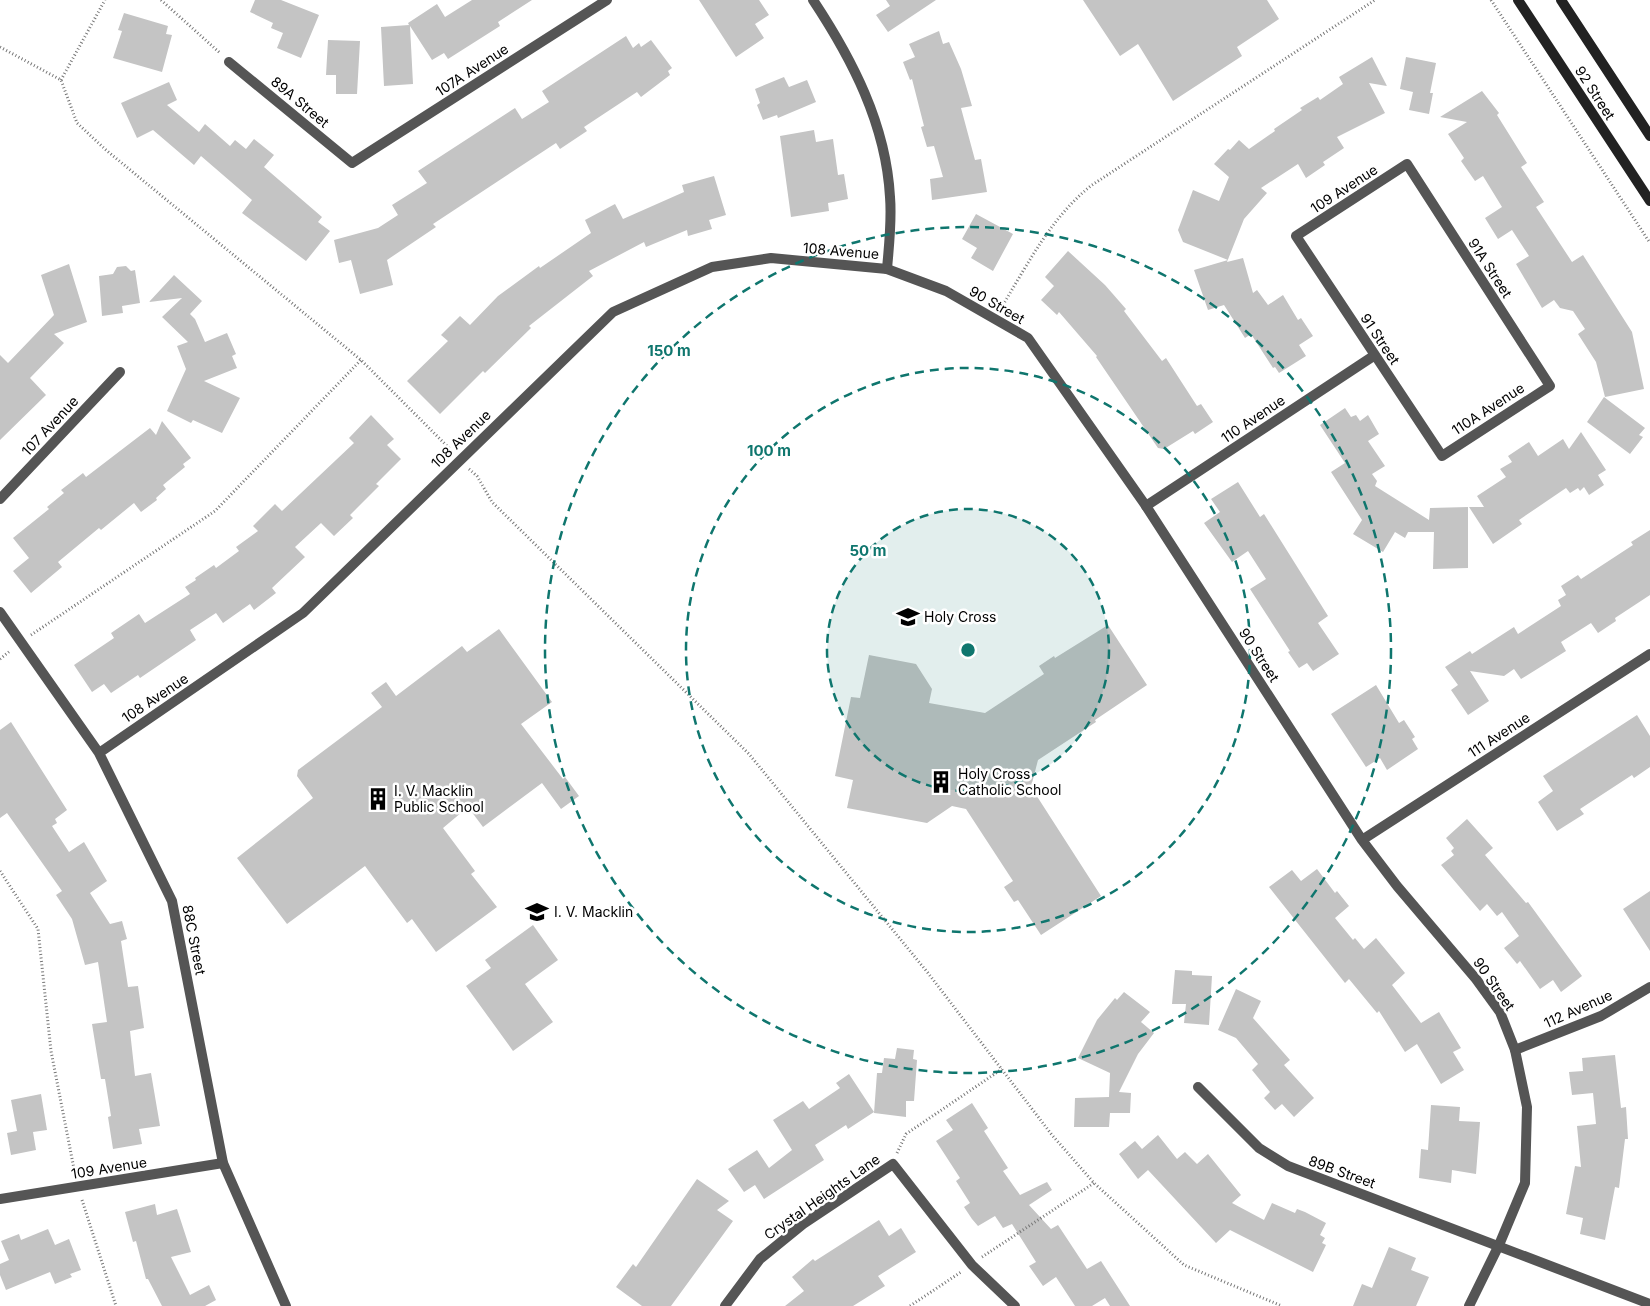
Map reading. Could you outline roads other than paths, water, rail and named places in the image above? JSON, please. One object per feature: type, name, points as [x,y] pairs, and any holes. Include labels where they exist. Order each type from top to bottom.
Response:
[{"type":"main road","name":"92 Street","points":[[1518,0],[1650,201]]},
{"type":"main road","name":"92 Street","points":[[1561,0],[1650,136]]},
{"type":"street","name":"107A Avenue","points":[[352,163],[607,0]]},
{"type":"street","points":[[813,0],[841,44],[863,86],[882,142],[890,195],[891,226],[887,269]]},
{"type":"street","name":"89A Street","points":[[229,62],[352,163]]},
{"type":"street","name":"109 Avenue","points":[[1296,236],[1407,164]]},
{"type":"street","name":"91A Street","points":[[1407,164],[1550,386]]},
{"type":"street","name":"91 Street","points":[[1296,236],[1442,456]]},
{"type":"street","name":"108 Avenue","points":[[99,753],[303,613],[613,312],[712,267],[771,258],[887,269]]},
{"type":"street","name":"90 Street","points":[[887,269],[946,291],[993,320],[1028,338],[1146,506],[1362,840],[1397,886],[1481,985],[1500,1012],[1515,1050],[1527,1107],[1525,1183],[1499,1245],[1469,1306]]},
{"type":"street","name":"110 Avenue","points":[[1146,506],[1375,355]]},
{"type":"street","name":"107 Avenue","points":[[0,499],[120,372]]},
{"type":"street","name":"110A Avenue","points":[[1442,456],[1550,386]]},
{"type":"street","name":"88C Street","points":[[0,612],[99,753],[172,901],[223,1164],[286,1306]]},
{"type":"street","name":"111 Avenue","points":[[1362,840],[1650,654]]},
{"type":"street","name":"112 Avenue","points":[[1515,1050],[1601,1016],[1650,988]]},
{"type":"street","name":"89B Street","points":[[1198,1087],[1259,1148],[1288,1166],[1499,1245]]},
{"type":"street","name":"109 Avenue","points":[[0,1199],[223,1164]]},
{"type":"street","name":"Crystal Heights Lane","points":[[724,1306],[760,1259],[803,1224],[893,1164],[972,1265],[1015,1306]]},
{"type":"street","points":[[1499,1245],[1650,1304]]},
{"type":"place","name":"Holy Cross","points":[[908,617]]},
{"type":"place","name":"Holy Cross Catholic School","points":[[941,782]]},
{"type":"place","name":"I. V. Macklin Public School","points":[[378,799]]},
{"type":"place","name":"I. V. Macklin","points":[[537,912]]}]
